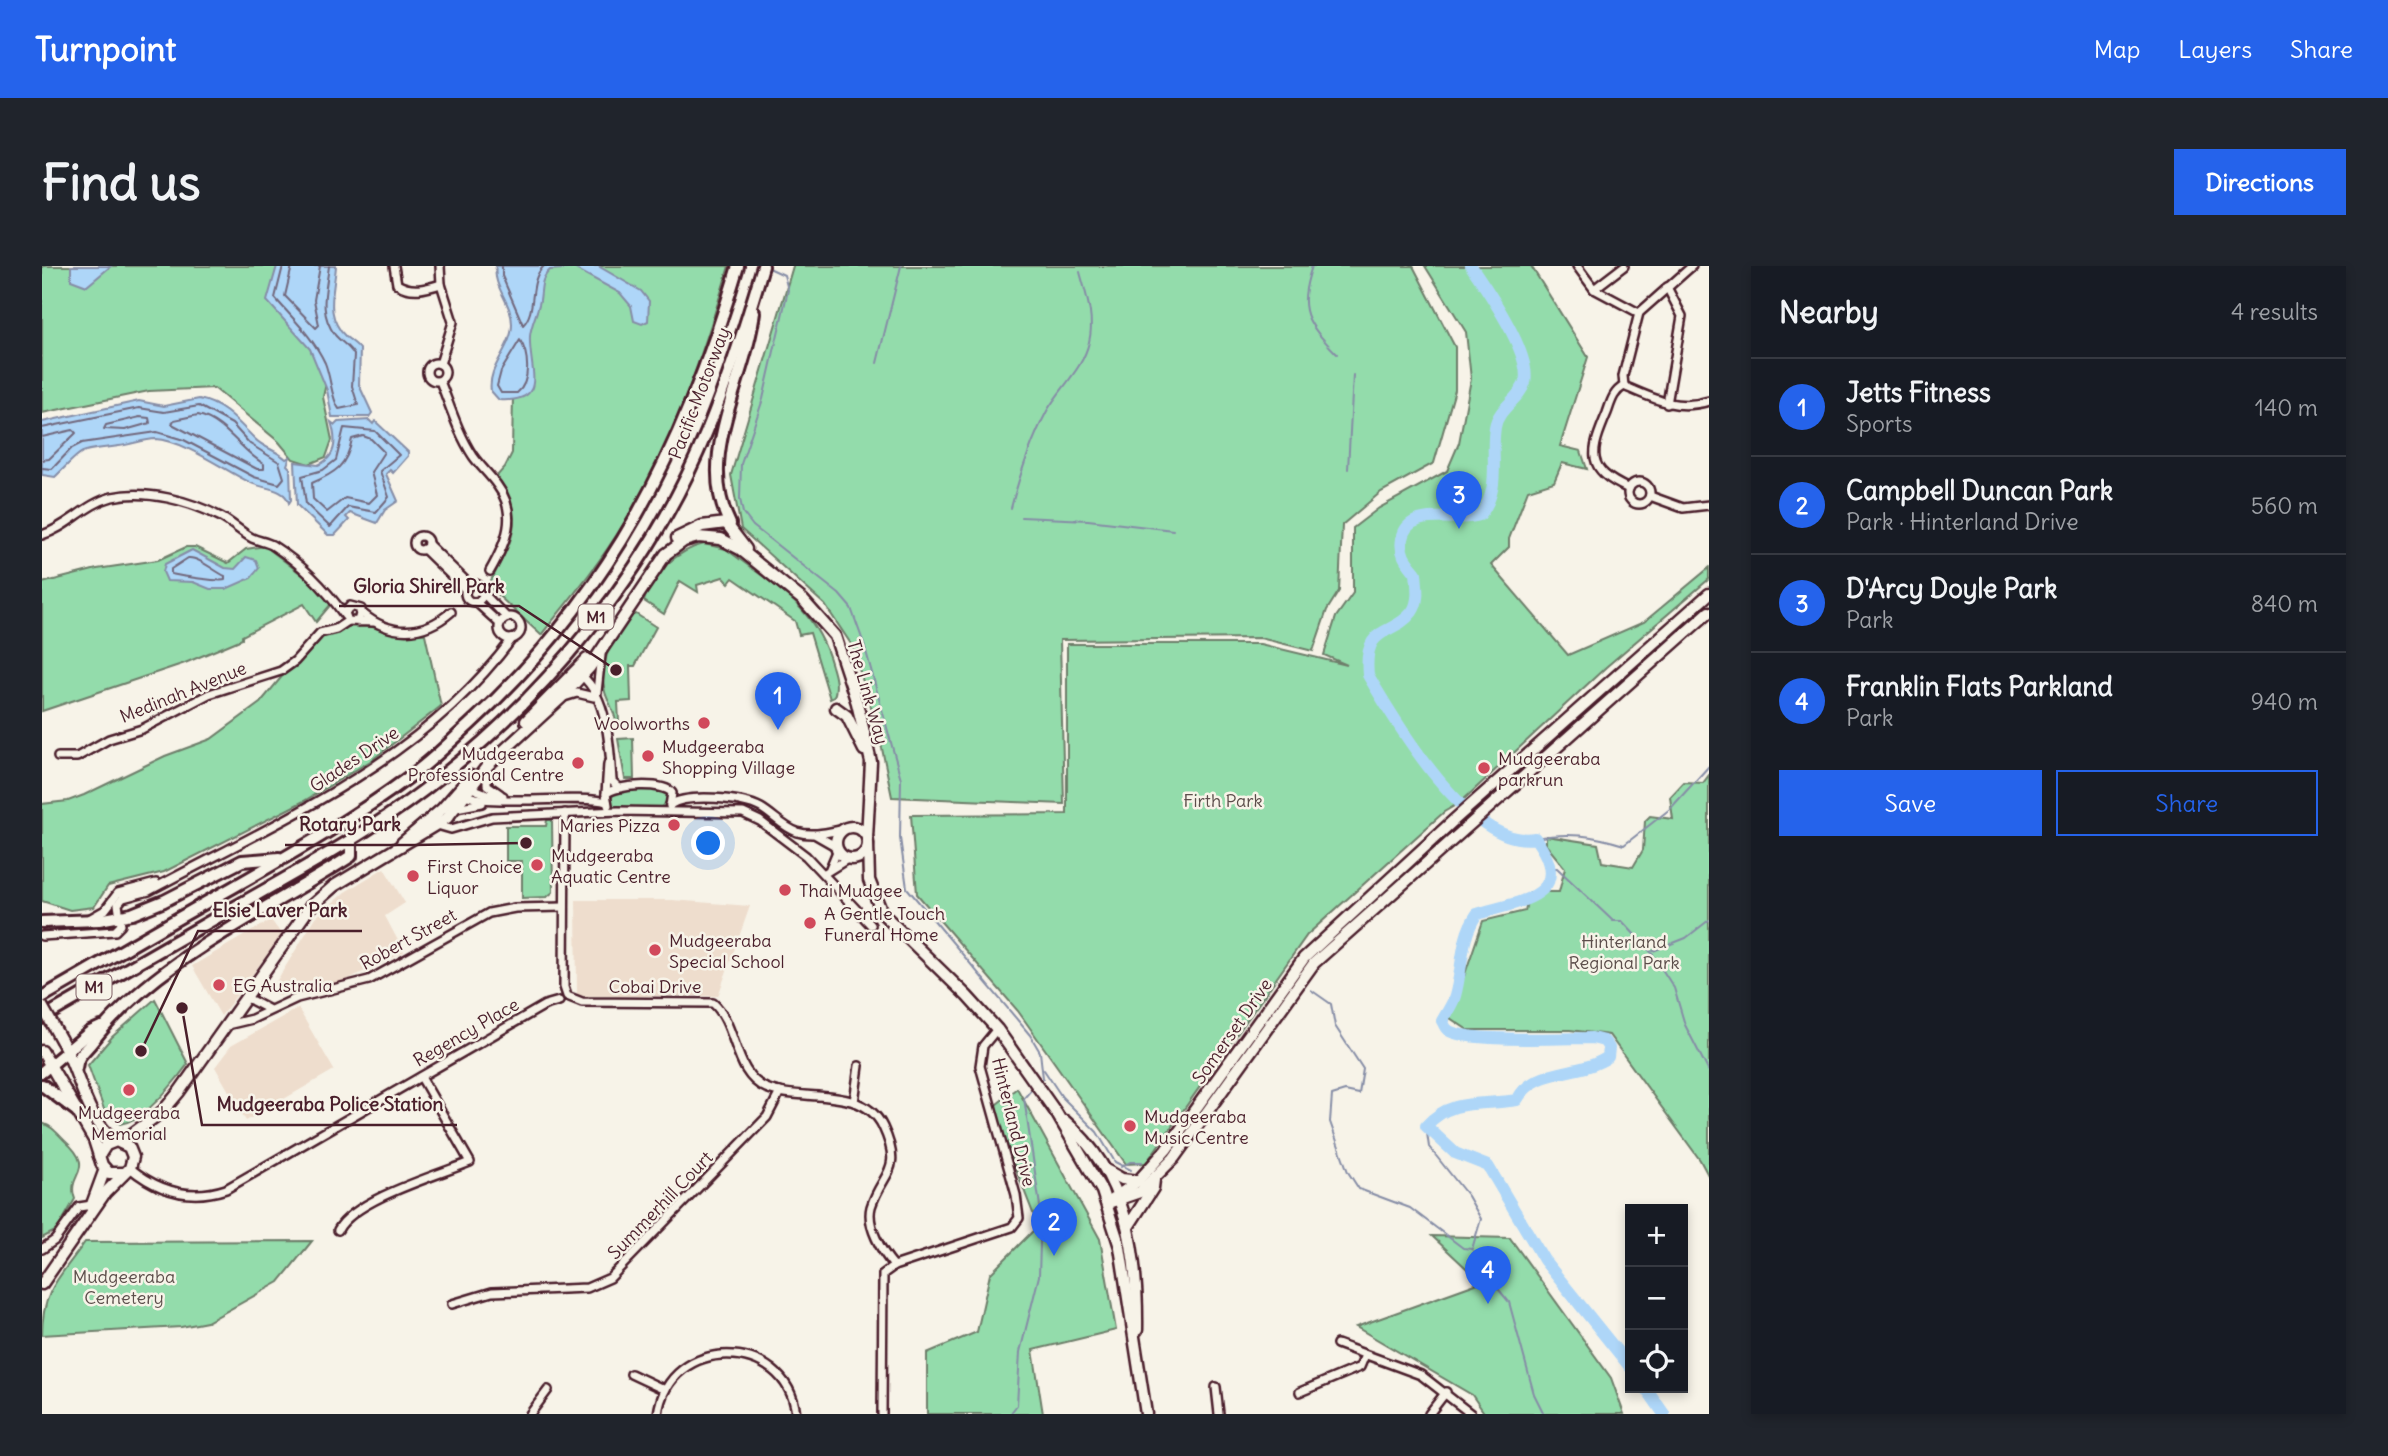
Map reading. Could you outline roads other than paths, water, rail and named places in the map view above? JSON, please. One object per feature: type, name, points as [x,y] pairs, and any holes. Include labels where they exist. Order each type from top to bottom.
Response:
[{"type":"highway","name":"Pacific Motorway","points":[[42,997],[285,857],[413,775],[508,688],[561,627],[622,544],[668,459],[709,357],[738,266]]},
{"type":"highway","name":"Pacific Motorway","points":[[42,1018],[351,840],[424,790],[487,737],[549,675],[611,597],[670,507],[707,432],[763,266]]},
{"type":"highway","points":[[730,524],[719,492],[717,462],[749,341],[755,291]]},
{"type":"highway","name":"M1","points":[[76,1068],[78,1058],[101,1027],[170,968],[351,856],[351,840]]},
{"type":"highway","name":"M1","points":[[43,920],[120,917],[148,909],[242,861],[285,857]]},
{"type":"highway","name":"M1","points":[[47,1069],[64,1046],[101,1027]]},
{"type":"highway","points":[[42,1085],[77,1111]]},
{"type":"main road","points":[[399,846],[465,789],[578,677],[631,603],[656,558],[673,541],[702,526],[730,524]]},
{"type":"main road","name":"The Link Way","points":[[730,524],[756,562]]},
{"type":"main road","name":"The Link Way","points":[[465,789],[561,698],[604,648],[659,562],[674,547],[688,539],[705,536],[721,539],[756,562],[816,613],[836,639],[872,762],[867,803],[869,880]]},
{"type":"main road","name":"Somerset Drive","points":[[1119,1198],[1138,1181],[1180,1133],[1304,958],[1454,820],[1709,594]]},
{"type":"main road","name":"Somerset Drive","points":[[1107,1203],[1140,1192],[1154,1180],[1189,1139],[1314,963],[1709,612]]},
{"type":"main road","points":[[1644,652],[1653,662]]},
{"type":"main road","name":"The Link Way","points":[[854,704],[870,787]]},
{"type":"main road","points":[[836,708],[847,716],[864,750]]},
{"type":"main road","points":[[42,1284],[88,1217],[127,1171],[138,1137],[179,1092],[321,896],[437,825],[454,810],[465,789]]},
{"type":"main road","name":"The Link Way","points":[[846,829],[859,818],[867,803]]},
{"type":"main road","points":[[849,858],[861,856],[867,841],[859,829],[846,829],[838,836],[837,848],[849,858],[864,870],[876,901],[888,921],[967,996],[997,1029],[1041,1090],[1107,1203],[1120,1247],[1146,1414]]},
{"type":"main road","points":[[42,1006],[76,1068],[93,1119],[132,1152]]},
{"type":"main road","points":[[42,1051],[47,1069],[77,1111],[105,1170],[113,1174],[127,1171]]},
{"type":"main road","points":[[1056,1114],[1085,1140],[1119,1198],[1128,1227],[1137,1278],[1137,1350]]},
{"type":"main road","points":[[99,1156],[106,1145],[119,1142],[155,1117]]},
{"type":"main road","points":[[1104,1169],[1122,1179],[1138,1181]]},
{"type":"main road","points":[[88,1217],[105,1170]]},
{"type":"main road","points":[[1128,1227],[1153,1188],[1154,1180]]},
{"type":"street","points":[[394,266],[397,284],[404,288],[421,290],[441,284]]},
{"type":"street","points":[[440,266],[441,284],[453,322],[440,364],[445,372],[440,381]]},
{"type":"street","points":[[1577,266],[1594,289],[1639,313]]},
{"type":"street","points":[[1594,289],[1624,266]]},
{"type":"street","points":[[1625,386],[1623,376],[1639,313],[1692,266]]},
{"type":"street","points":[[1667,287],[1682,316],[1667,404]]},
{"type":"street","points":[[440,364],[431,364],[426,373],[432,381],[440,381]]},
{"type":"street","points":[[440,381],[461,434],[474,458],[502,492],[508,506],[507,539],[491,571]]},
{"type":"street","points":[[1625,386],[1667,404],[1684,407],[1709,401]]},
{"type":"street","points":[[1625,386],[1614,395],[1594,443],[1593,454],[1604,476],[1629,489]]},
{"type":"street","points":[[1642,482],[1648,486],[1650,496],[1645,503],[1634,503],[1629,496],[1629,489],[1634,483],[1642,482]]},
{"type":"street","points":[[42,535],[59,529],[88,507],[113,497],[138,495],[170,500],[204,509],[253,538],[273,546],[334,600],[346,618],[413,632],[429,627],[450,612]]},
{"type":"street","points":[[1650,496],[1683,508],[1709,505]]},
{"type":"street","points":[[426,547],[468,587]]},
{"type":"street","points":[[468,587],[479,585],[503,620]]},
{"type":"street","points":[[468,587],[467,599],[503,620],[515,618],[521,625],[520,634],[508,638],[500,631],[503,620]]},
{"type":"street","points":[[476,602],[483,593]]},
{"type":"street","points":[[334,600],[358,607],[373,622]]},
{"type":"street","points":[[346,618],[350,606]]},
{"type":"street","points":[[358,622],[362,613]]},
{"type":"street","name":"Medinah Avenue","points":[[58,757],[77,757],[109,739],[142,729],[209,694],[281,671],[295,661],[320,633],[337,629],[346,618]]},
{"type":"street","name":"Glades Drive","points":[[120,917],[118,904],[122,898],[146,892],[311,807],[381,764],[488,671],[502,653],[508,638]]},
{"type":"street","points":[[595,697],[597,667],[604,648]]},
{"type":"street","points":[[578,677],[590,683],[608,743],[612,782],[610,795],[596,812]]},
{"type":"street","points":[[561,698],[576,693],[595,697]]},
{"type":"street","points":[[608,743],[610,795],[618,811]]},
{"type":"street","points":[[488,765],[485,777],[488,786],[511,798]]},
{"type":"street","points":[[465,789],[481,801],[511,798],[584,798],[670,789],[692,799],[746,802],[763,809],[792,830],[816,834],[846,829]]},
{"type":"street","points":[[667,808],[673,798],[670,789]]},
{"type":"street","points":[[454,810],[462,806],[511,798]]},
{"type":"street","points":[[667,808],[692,799]]},
{"type":"street","points":[[437,825],[451,829],[476,820],[510,816],[667,808],[746,814],[827,871],[871,925]]},
{"type":"street","points":[[564,907],[565,814]]},
{"type":"street","points":[[816,834],[837,848],[827,871]]},
{"type":"street","points":[[827,871],[849,858]]},
{"type":"street","name":"Glades Drive","points":[[86,920],[104,911],[118,893],[163,881]]},
{"type":"street","name":"Cobai Drive","points":[[564,907],[567,996],[582,1002],[713,1003],[724,1017],[750,1076],[759,1084],[780,1092],[854,1102]]},
{"type":"street","name":"Robert Street","points":[[227,1025],[252,1019],[268,1009],[297,998],[369,980],[489,913],[515,908],[564,907]]},
{"type":"street","points":[[42,936],[114,932],[120,926],[120,917]]},
{"type":"street","points":[[247,998],[268,1009]]},
{"type":"street","name":"Regency Place","points":[[127,1171],[157,1188],[171,1192],[220,1191],[545,1005],[559,1001]]},
{"type":"street","name":"Hinterland Drive","points":[[894,1266],[1012,1227],[1019,1218],[1016,1195],[980,1066],[984,1046],[997,1029]]},
{"type":"street","points":[[859,1066],[854,1102],[878,1118],[890,1150],[890,1170],[870,1212],[881,1248],[894,1266],[886,1270],[881,1279],[882,1414]]},
{"type":"street","points":[[338,1230],[351,1216],[377,1201],[470,1162],[421,1077]]},
{"type":"street","name":"Summerhill Court","points":[[452,1304],[492,1292],[587,1289],[610,1278],[767,1117],[780,1092]]},
{"type":"street","points":[[42,1249],[57,1238],[79,1208],[92,1205]]},
{"type":"street","points":[[1337,1344],[1421,1375],[1471,1414]]},
{"type":"street","points":[[658,1414],[665,1391],[677,1374],[698,1360],[719,1353],[735,1353],[753,1358],[777,1374],[791,1395],[796,1414]]},
{"type":"street","points":[[1300,1392],[1360,1367],[1365,1355]]},
{"type":"street","points":[[631,1374],[665,1391]]},
{"type":"street","points":[[1216,1387],[1219,1414]]},
{"type":"street","points":[[530,1414],[548,1390]]},
{"type":"street","points":[[1429,1414],[1446,1392]]},
{"type":"water","points":[[71,266],[111,266],[87,286],[71,280]]},
{"type":"water","points":[[277,266],[336,266],[332,295],[333,312],[339,329],[360,349],[359,385],[372,413],[369,417],[332,417],[327,390],[310,349],[267,301]]},
{"type":"water","points":[[496,266],[598,266],[641,291],[649,301],[648,321],[642,324],[634,321],[631,306],[620,293],[574,268],[550,270],[543,280],[531,332],[531,390],[526,396],[499,400],[491,391],[491,382],[508,342],[512,324],[509,309],[497,281]]},
{"type":"water","points":[[199,399],[223,409],[262,445],[286,459],[290,457],[287,465],[290,468],[289,503],[278,491],[249,482],[178,444],[156,439],[88,450],[78,455],[55,477],[42,475],[42,422],[139,401],[164,406]]},
{"type":"water","points":[[369,420],[373,424],[375,421],[408,452],[408,456],[393,473],[390,470],[386,474],[398,501],[385,510],[377,523],[350,513],[346,517],[349,520],[335,535],[328,535],[297,505],[295,462],[318,465],[329,457],[335,441],[331,422],[335,425],[338,422]]},
{"type":"water","points":[[192,550],[225,568],[235,569],[246,557],[256,560],[259,568],[251,578],[226,589],[210,589],[193,582],[167,581],[163,572],[165,564]]},
{"type":"waterway","points":[[877,363],[901,266]]},
{"type":"waterway","points":[[1312,266],[1305,294],[1307,315],[1318,333],[1337,354]]},
{"type":"waterway","points":[[1471,266],[1515,339],[1522,356],[1525,382],[1519,394],[1497,420],[1493,483],[1487,505],[1480,515],[1423,519],[1413,522],[1406,529],[1402,549],[1404,558],[1416,573],[1416,603],[1404,620],[1375,639],[1370,647],[1368,675],[1416,751],[1461,804],[1486,824],[1511,836],[1535,838],[1547,858],[1550,873],[1547,885],[1538,893],[1525,900],[1477,914],[1465,943],[1454,999],[1442,1021],[1445,1027],[1458,1034],[1474,1037],[1592,1038],[1604,1041],[1609,1048],[1608,1057],[1597,1063],[1535,1082],[1525,1089],[1517,1100],[1457,1107],[1436,1117],[1426,1126],[1455,1153],[1488,1166],[1544,1260],[1625,1361]]},
{"type":"waterway","points":[[769,268],[784,275],[788,290],[763,399],[741,464],[740,499],[743,513],[753,526],[839,594],[851,608],[864,644],[901,779],[900,838],[907,888],[1030,1035],[1040,1052],[1043,1078],[1039,1083]]},
{"type":"waterway","points":[[1011,508],[1026,459],[1041,423],[1082,361],[1089,342],[1090,315],[1080,272]]},
{"type":"waterway","points":[[1348,469],[1353,375]]},
{"type":"waterway","points":[[1021,517],[1088,520],[1173,530]]},
{"type":"waterway","points":[[1535,838],[1580,835],[1624,845],[1670,809],[1709,766]]},
{"type":"waterway","points":[[1550,868],[1557,868],[1613,921],[1622,921],[1651,952],[1674,988],[1685,1025],[1709,1072]]},
{"type":"waterway","points":[[1653,951],[1686,938],[1709,920]]},
{"type":"waterway","points":[[1311,990],[1331,1004],[1335,1026],[1363,1069],[1359,1094],[1345,1091],[1332,1095],[1330,1122],[1348,1172],[1359,1189],[1410,1208],[1463,1248],[1472,1249]]},
{"type":"waterway","points":[[1044,1070],[1062,1097],[1097,1132],[1115,1162],[1131,1170]]},
{"type":"waterway","points":[[1010,1414],[1017,1405],[1020,1352],[1039,1276],[1041,1213],[1024,1098],[1032,1089]]},
{"type":"waterway","points":[[1426,1126],[1429,1147],[1468,1196],[1481,1219],[1472,1249],[1485,1273],[1509,1302],[1534,1394],[1544,1414]]},
{"type":"waterway","points":[[1121,1167],[1130,1162],[1142,1162]]},
{"type":"waterway","points":[[1649,1393],[1664,1414]]},
{"type":"place","name":"D'Arcy Doyle Park","points":[[1459,529]]},
{"type":"place","name":"Gloria Shirell Park","points":[[616,670]]},
{"type":"place","name":"Woolworths","points":[[704,723]]},
{"type":"place","name":"Jetts Fitness","points":[[778,730]]},
{"type":"place","name":"Mudgeeraba Shopping Village","points":[[648,756]]},
{"type":"place","name":"Mudgeeraba Professional Centre","points":[[578,763]]},
{"type":"place","name":"Mudgeeraba parkrun","points":[[1484,768]]},
{"type":"place","name":"Maries Pizza","points":[[674,825]]},
{"type":"place","name":"Rotary Park","points":[[526,843]]},
{"type":"place","name":"Mudgeeraba Aquatic Centre","points":[[537,865]]},
{"type":"place","name":"First Choice Liquor","points":[[413,876]]},
{"type":"place","name":"Thai Mudgee","points":[[785,890]]},
{"type":"place","name":"A Gentle Touch Funeral Home","points":[[810,923]]},
{"type":"place","name":"Mudgeeraba Special School","points":[[655,950]]},
{"type":"place","name":"EG Australia","points":[[219,985]]},
{"type":"place","name":"Mudgeeraba Police Station","points":[[182,1008]]},
{"type":"place","name":"Elsie Laver Park","points":[[141,1051]]},
{"type":"place","name":"Mudgeeraba Memorial","points":[[129,1090]]},
{"type":"place","name":"Mudgeeraba Music Centre","points":[[1130,1126]]},
{"type":"place","name":"Campbell Duncan Park","points":[[1054,1256]]},
{"type":"place","name":"Franklin Flats Parkland","points":[[1488,1304]]},
{"type":"park label","name":"Firth Park","points":[[1223,800]]},
{"type":"park label","name":"Hinterland Regional Park","points":[[1624,951]]},
{"type":"park label","name":"Mudgeeraba Cemetery","points":[[124,1286]]}]
